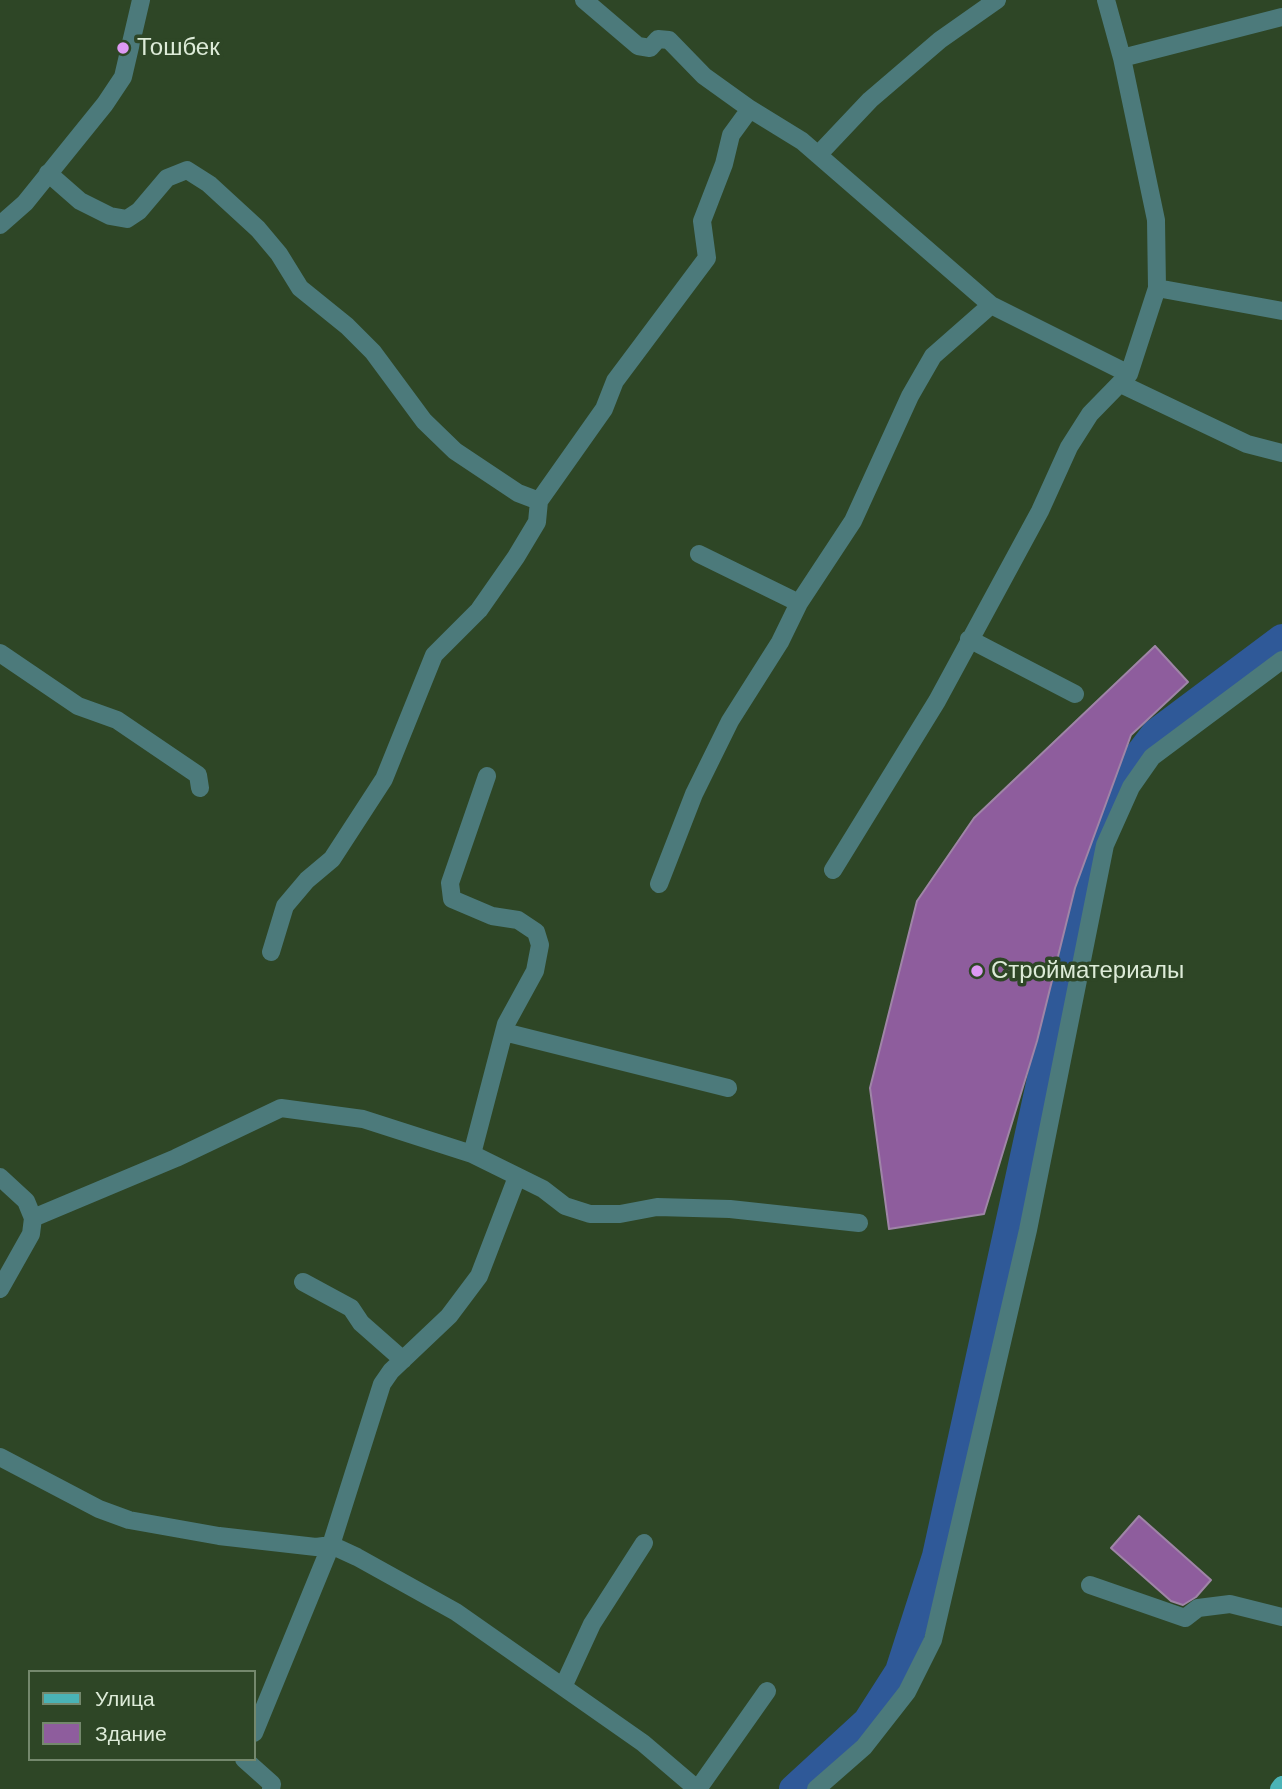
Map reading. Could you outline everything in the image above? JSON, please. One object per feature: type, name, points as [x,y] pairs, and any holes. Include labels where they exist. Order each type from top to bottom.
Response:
[{"type":"street","points":[[0,225],[25,203],[105,104],[122,77],[141,0]]},
{"type":"street","points":[[584,0],[638,46],[650,48],[658,40],[669,40],[704,76],[802,141],[992,305],[1247,444],[1282,453]]},
{"type":"street","points":[[818,155],[890,83],[940,40],[997,0]]},
{"type":"street","points":[[833,870],[937,701],[1040,510],[1069,447],[1090,414],[1125,379],[1157,288],[1156,220],[1122,58],[1106,0]]},
{"type":"street","points":[[1122,58],[1282,17]]},
{"type":"street","points":[[271,952],[285,906],[307,880],[332,859],[384,779],[434,655],[480,610],[537,522],[539,501],[604,409],[615,381],[707,258],[702,221],[724,164],[731,135],[750,109]]},
{"type":"street","points":[[48,173],[80,201],[110,216],[127,219],[139,211],[167,178],[187,170],[209,184],[258,229],[279,254],[300,289],[347,326],[373,352],[424,421],[454,451],[518,493],[539,501]]},
{"type":"street","points":[[1157,288],[1282,311]]},
{"type":"street","points":[[659,884],[694,794],[724,733],[799,603],[853,521],[910,396],[933,356],[992,305]]},
{"type":"street","points":[[699,554],[799,603]]},
{"type":"street","points":[[969,639],[1075,694]]},
{"type":"street","points":[[0,653],[78,706],[117,720],[198,775],[200,788]]},
{"type":"street","points":[[816,1789],[864,1747],[907,1692],[933,1640],[1028,1230],[1105,845],[1131,787],[1152,757],[1282,660]]},
{"type":"street","points":[[472,1154],[504,1032],[515,1005],[535,971],[540,945],[536,932],[518,920],[470,909],[452,899],[450,883],[487,776]]},
{"type":"street","points":[[504,1032],[728,1088]]},
{"type":"street","points":[[33,1217],[176,1157],[281,1108],[363,1119],[472,1154],[542,1189],[565,1206],[590,1214],[621,1214],[657,1207],[730,1209],[859,1223]]},
{"type":"street","points":[[0,1177],[26,1200],[33,1217],[31,1234],[0,1289]]},
{"type":"street","points":[[256,1728],[331,1545],[382,1384],[449,1317],[479,1276],[517,1177]]},
{"type":"street","points":[[303,1282],[351,1308],[361,1323],[404,1360]]},
{"type":"street","points":[[0,1457],[87,1503],[129,1520],[219,1536],[316,1547],[331,1545],[456,1612],[643,1744],[698,1789],[767,1691]]},
{"type":"street","points":[[563,1687],[592,1624],[644,1543]]},
{"type":"street","points":[[1090,1585],[1185,1618],[1198,1608],[1230,1604],[1282,1617]]},
{"type":"street","points":[[246,1761],[272,1784],[271,1789]]},
{"type":"building","name":"Стройматериалы","points":[[1155,646],[1188,682],[1131,735],[1075,888],[1037,1041],[984,1214],[889,1229],[870,1088],[917,901],[974,818]]},
{"type":"building","points":[[1139,1516],[1211,1580],[1196,1597],[1183,1605],[1171,1601],[1111,1548]]},
{"type":"waterway","points":[[793,1789],[867,1721],[899,1671],[936,1556],[1072,938],[1097,836],[1119,780],[1155,733],[1282,638]]},
{"type":"place","name":"Тошбек","points":[[123,48]]},
{"type":"place","name":"Стройматериалы","points":[[977,971]]}]
